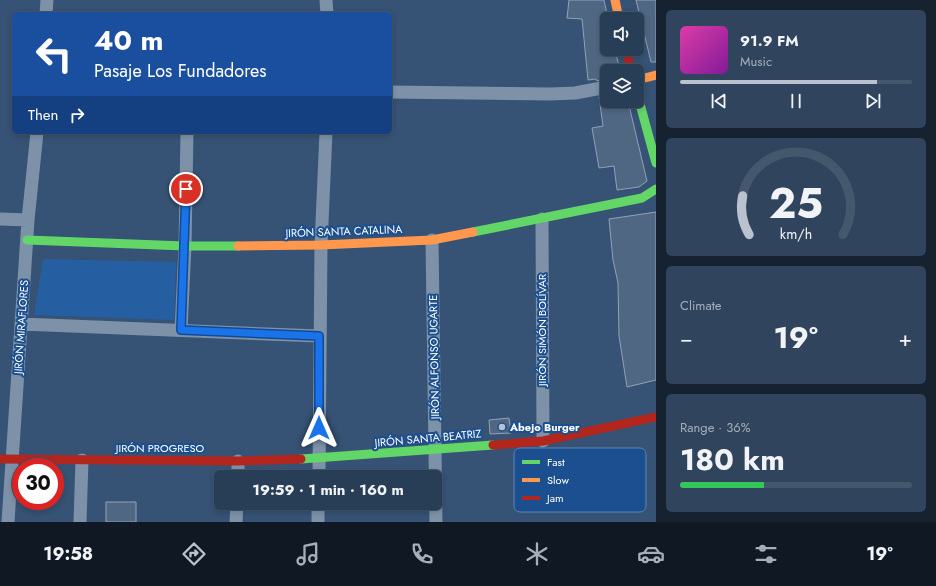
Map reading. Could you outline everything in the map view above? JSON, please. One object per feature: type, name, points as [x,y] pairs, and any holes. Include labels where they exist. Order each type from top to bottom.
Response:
[{"type":"street","points":[[46,12],[47,0]]},
{"type":"street","points":[[326,0],[326,12]]},
{"type":"street","points":[[615,0],[618,12]]},
{"type":"street","points":[[644,78],[656,75]]},
{"type":"street","points":[[392,92],[551,94],[575,93],[600,88]]},
{"type":"street","points":[[641,108],[656,163]]},
{"type":"street","name":"JIRÓN MIRAFLORES","points":[[8,522],[6,459],[21,324],[28,220],[37,134]]},
{"type":"street","points":[[181,330],[185,246],[187,134]]},
{"type":"street","points":[[319,470],[319,336],[326,134]]},
{"type":"street","name":"JIRÓN SANTA CATALINA","points":[[27,240],[185,246],[321,245],[432,240],[642,198],[656,189]]},
{"type":"street","points":[[0,219],[28,220]]},
{"type":"street","name":"JIRÓN SIMÓN BOLÍVAR","points":[[542,219],[543,441]]},
{"type":"street","name":"JIRÓN ALFONSO UGARTE","points":[[432,240],[436,522]]},
{"type":"street","points":[[21,324],[319,336]]},
{"type":"street","name":"JIRÓN SANTA BEATRIZ","points":[[319,459],[543,441],[656,417]]},
{"type":"street","name":"JIRÓN PROGRESO","points":[[6,459],[238,461],[319,459]]},
{"type":"street","points":[[80,522],[82,460]]},
{"type":"street","points":[[238,461],[238,470]]},
{"type":"street","points":[[236,522],[237,510]]},
{"type":"street","points":[[318,510],[318,522]]},
{"type":"shaded area","points":[[43,259],[176,262],[174,320],[34,315]]},
{"type":"building","points":[[569,0],[604,0],[607,12],[600,12],[600,56],[617,56],[618,64],[600,64],[600,80],[597,81],[596,79],[588,80],[582,19],[567,18]]},
{"type":"building","points":[[636,0],[656,0],[656,62],[651,62],[644,33],[644,12],[639,12]]},
{"type":"building","points":[[601,108],[630,108],[647,181],[639,187],[617,190],[614,166],[599,168],[592,128],[603,126]]},
{"type":"building","points":[[656,212],[656,380],[627,387],[619,336],[618,283],[613,260],[609,219]]},
{"type":"building","points":[[509,418],[511,433],[490,434],[489,420]]},
{"type":"building","points":[[106,502],[136,502],[136,522],[106,522]]},
{"type":"traffic: fast","points":[[641,108],[656,163]]},
{"type":"traffic: fast","points":[[473,232],[642,198],[656,189]]},
{"type":"traffic: fast","points":[[27,240],[185,246],[238,246]]},
{"type":"traffic: fast","points":[[301,459],[493,445]]},
{"type":"traffic: slow","points":[[615,0],[618,12]]},
{"type":"traffic: slow","points":[[644,78],[656,75]]},
{"type":"traffic: slow","points":[[238,246],[321,245],[432,240],[473,232]]},
{"type":"traffic: jam","points":[[628,56],[629,64]]},
{"type":"traffic: jam","points":[[493,445],[543,441],[656,417]]},
{"type":"traffic: jam","points":[[0,459],[238,461],[301,459]]},
{"type":"place","name":"Abejo Burger","points":[[502,427]]},
{"type":"route","points":[[186,189],[181,330],[319,336],[319,428]]}]
